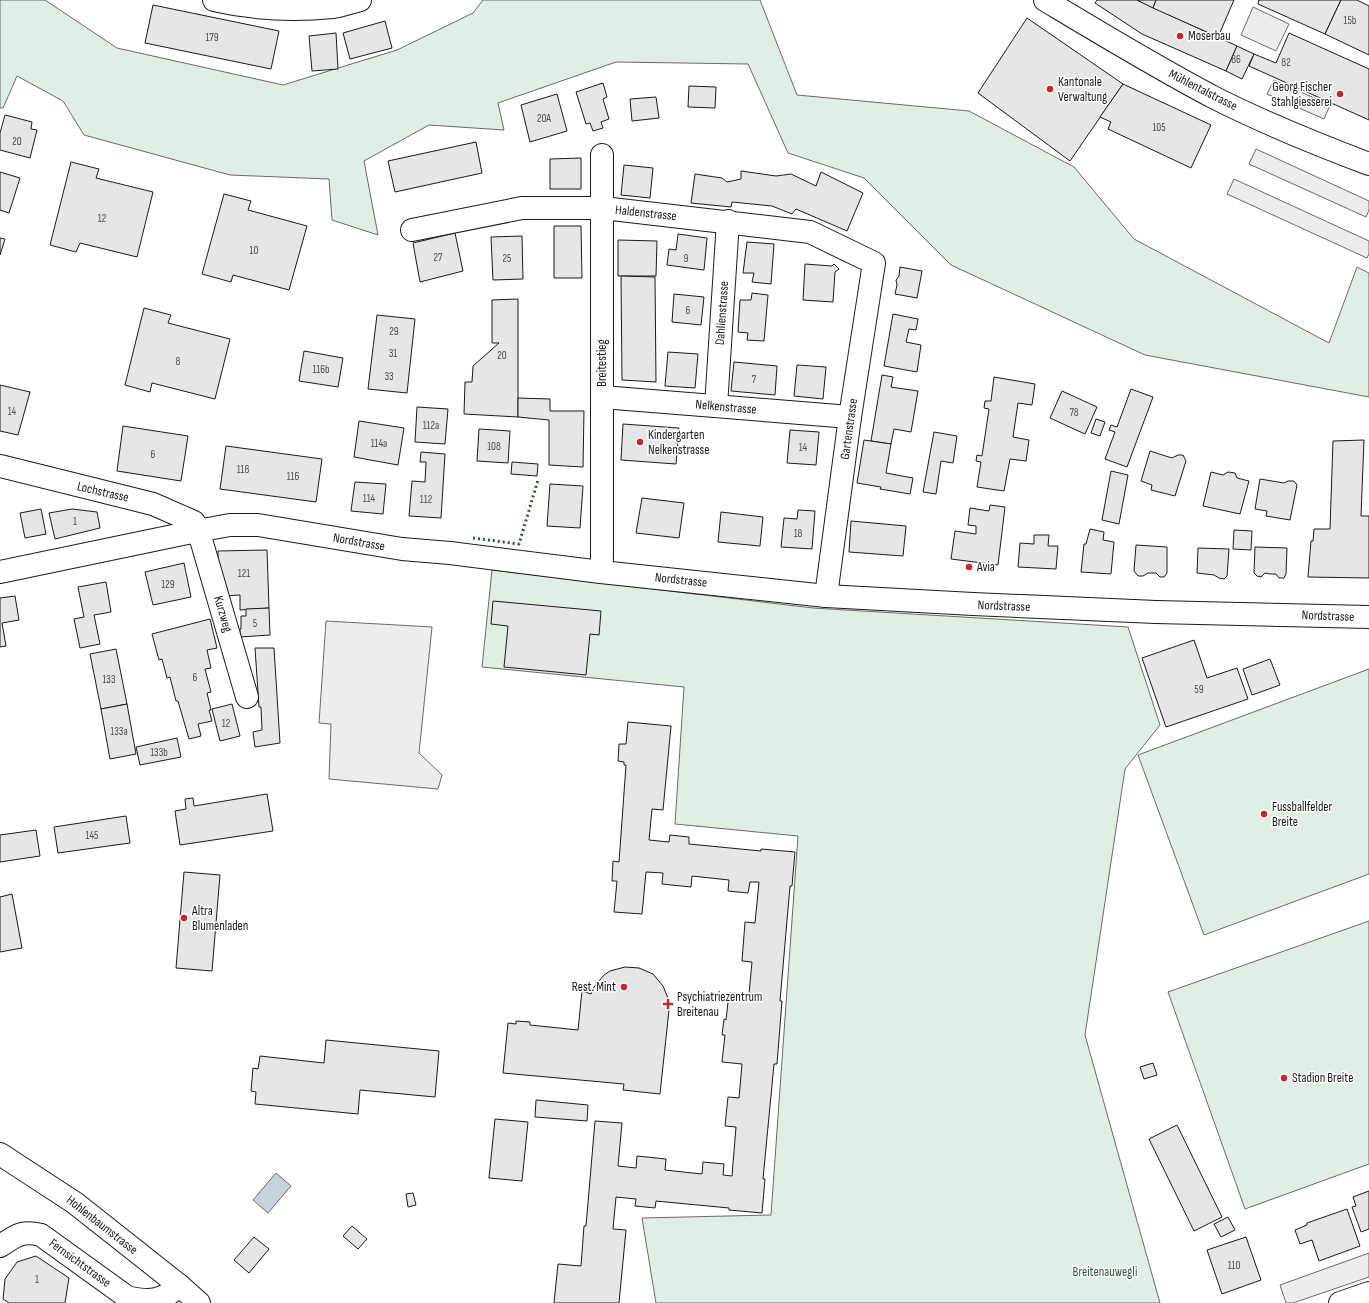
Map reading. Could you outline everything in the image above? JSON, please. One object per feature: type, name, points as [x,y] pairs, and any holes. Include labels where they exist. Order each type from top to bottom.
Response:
[{"type":"street","points":[[214,0],[231,4],[271,9],[335,7],[360,0]]},
{"type":"street","name":"Mühlentalstrasse","points":[[1045,0],[1156,66],[1214,98],[1304,139],[1369,164]]},
{"type":"street","name":"Breitestieg","points":[[601,572],[602,155]]},
{"type":"street","name":"Haldenstrasse","points":[[412,230],[522,208],[603,208],[728,221],[810,232],[874,263]]},
{"type":"street","name":"Dahlienstrasse","points":[[716,406],[728,221]]},
{"type":"street","name":"Gartenstrasse","points":[[826,596],[850,417],[874,263]]},
{"type":"street","name":"Nelkenstrasse","points":[[602,397],[850,417]]},
{"type":"street","name":"Lochstrasse","points":[[0,466],[153,504],[194,522],[197,530]]},
{"type":"street","name":"Nordstrasse","points":[[0,572],[197,530],[230,525],[258,525],[402,549],[450,553],[601,572],[826,596],[1156,612],[1369,617]]},
{"type":"street","name":"Kurzweg","points":[[197,530],[247,697]]},
{"type":"street","name":"Hohlenbaumstrasse","points":[[0,1154],[75,1203],[180,1286],[199,1303]]},
{"type":"street","name":"Fernsichtstrasse","points":[[0,1246],[18,1234],[31,1232],[41,1235],[127,1297],[139,1302],[150,1303],[166,1297],[180,1286]]},
{"type":"street","points":[[1340,1303],[1369,1293]]},
{"type":"green space","points":[[0,0],[45,0],[117,48],[283,85],[397,50],[473,13],[483,0],[760,0],[797,95],[969,111],[1074,167],[1134,239],[1329,343],[1357,267],[1369,273],[1369,397],[1145,355],[951,265],[864,178],[788,153],[748,64],[616,62],[498,103],[504,130],[429,125],[364,161],[378,235],[332,220],[329,179],[230,175],[84,135],[63,101],[17,76],[3,108],[0,108]]},
{"type":"green space","name":"Breitenauwegli","points":[[492,570],[813,608],[1128,627],[1160,725],[1125,769],[1085,1035],[1160,1303],[656,1303],[642,1218],[771,1215],[798,836],[675,824],[684,687],[482,667]]},
{"type":"green space","name":"Fussballfelder Breite","points":[[1369,669],[1369,874],[1204,935],[1138,755]]},
{"type":"green space","name":"Stadion Breite","points":[[1369,921],[1369,1164],[1245,1209],[1168,992]]},
{"type":"shaded area","points":[[1253,7],[1289,24],[1276,51],[1241,35]]},
{"type":"shaded area","points":[[1274,80],[1330,105],[1324,119],[1267,94]]},
{"type":"shaded area","points":[[1256,149],[1369,201],[1369,210],[1366,217],[1249,164]]},
{"type":"shaded area","points":[[1234,179],[1369,241],[1369,254],[1367,258],[1227,194]]},
{"type":"shaded area","points":[[326,621],[432,627],[419,753],[442,775],[438,789],[329,779],[331,724],[319,723]]},
{"type":"shaded area","points":[[276,1173],[291,1186],[268,1213],[253,1200]]},
{"type":"shaded area","points":[[1369,1253],[1369,1277],[1293,1303],[1286,1303],[1280,1285]]},
{"type":"building","name":"Moserbau","points":[[1097,0],[1137,0],[1237,46],[1226,71],[1142,34],[1095,3]]},
{"type":"building","points":[[1137,0],[1156,0],[1153,8]]},
{"type":"building","points":[[1156,0],[1234,0],[1218,37],[1153,8]]},
{"type":"building","points":[[1259,0],[1341,0],[1325,34],[1258,4]]},
{"type":"building","points":[[1341,0],[1357,0],[1369,6],[1369,55],[1325,34]]},
{"type":"building","points":[[153,5],[279,31],[271,69],[145,43]]},
{"type":"building","name":"Kantonale Verwaltung","points":[[1027,18],[1123,84],[1070,161],[978,93]]},
{"type":"building","points":[[385,21],[392,48],[350,59],[343,33]]},
{"type":"building","points":[[336,33],[338,69],[312,71],[309,36]]},
{"type":"building","name":"Georg Fischer Stahlgiesserei","points":[[1289,33],[1369,69],[1369,120],[1249,66],[1254,54],[1276,63]]},
{"type":"building","points":[[1237,46],[1254,54],[1242,79],[1226,71]]},
{"type":"building","points":[[603,83],[607,97],[603,99],[609,119],[601,122],[603,128],[593,131],[590,123],[586,124],[576,92]]},
{"type":"building","points":[[1123,84],[1211,125],[1191,168],[1108,129],[1111,122],[1100,117]]},
{"type":"building","points":[[689,86],[716,87],[715,108],[688,107]]},
{"type":"building","points":[[557,94],[567,131],[530,142],[521,105]]},
{"type":"building","points":[[656,97],[659,118],[632,121],[630,99]]},
{"type":"building","points":[[5,115],[32,122],[31,129],[37,130],[30,158],[0,150],[0,133]]},
{"type":"building","points":[[476,142],[482,173],[395,192],[388,161]]},
{"type":"building","points":[[581,158],[581,189],[550,189],[550,159]]},
{"type":"building","points":[[71,162],[99,169],[96,178],[153,192],[137,257],[80,243],[76,252],[50,245]]},
{"type":"building","points":[[624,165],[653,168],[650,198],[621,195]]},
{"type":"building","points":[[741,171],[776,176],[791,174],[816,186],[821,172],[863,193],[847,231],[796,209],[792,214],[772,206],[732,202],[731,207],[691,203],[695,174],[722,178],[727,182],[741,179]]},
{"type":"building","points":[[0,172],[20,178],[9,213],[0,210]]},
{"type":"building","points":[[224,194],[251,201],[248,210],[307,226],[289,290],[233,275],[231,282],[202,274]]},
{"type":"building","points":[[554,226],[581,226],[582,278],[554,278]]},
{"type":"building","points":[[455,233],[463,271],[420,282],[413,243]]},
{"type":"building","points":[[678,234],[707,238],[704,270],[667,265],[669,249],[676,250]]},
{"type":"building","points":[[522,236],[523,279],[493,280],[491,237]]},
{"type":"building","points":[[0,238],[5,239],[0,255]]},
{"type":"building","points":[[618,240],[657,241],[656,276],[618,276]]},
{"type":"building","points":[[747,242],[774,244],[771,284],[752,282],[754,273],[743,273]]},
{"type":"building","points":[[805,264],[832,266],[834,264],[839,269],[835,272],[833,302],[803,300]]},
{"type":"building","points":[[900,267],[922,271],[917,298],[895,294],[897,285],[896,280],[899,276]]},
{"type":"building","points":[[621,276],[655,277],[656,382],[622,380]]},
{"type":"building","points":[[752,293],[768,295],[764,341],[747,340],[748,333],[738,332],[740,300],[751,300]]},
{"type":"building","points":[[674,294],[704,297],[701,325],[672,322]]},
{"type":"building","points":[[518,299],[518,417],[464,414],[465,382],[472,382],[473,366],[499,343],[492,343],[492,300]]},
{"type":"building","points":[[144,308],[171,315],[168,323],[230,339],[215,399],[152,383],[150,392],[125,385]]},
{"type":"building","points":[[893,314],[918,319],[916,330],[909,329],[906,342],[921,345],[917,372],[884,366]]},
{"type":"building","points":[[377,315],[415,319],[407,393],[368,389]]},
{"type":"building","points":[[304,351],[343,358],[338,387],[299,381]]},
{"type":"building","points":[[668,352],[698,354],[695,388],[665,386]]},
{"type":"building","points":[[734,362],[777,366],[775,395],[731,391]]},
{"type":"building","points":[[797,365],[826,367],[823,399],[794,396]]},
{"type":"building","points":[[882,375],[893,377],[891,387],[918,391],[911,432],[894,429],[891,444],[871,441]]},
{"type":"building","points":[[994,377],[1035,384],[1032,405],[1018,403],[1013,437],[1029,440],[1026,461],[1010,459],[1004,491],[977,487],[981,462],[976,461],[977,455],[982,456],[989,409],[984,408],[985,401],[991,401]]},
{"type":"building","points":[[0,385],[30,392],[18,435],[0,431]]},
{"type":"building","points":[[1131,389],[1153,397],[1127,467],[1105,459],[1115,432],[1109,430],[1111,425],[1117,427]]},
{"type":"building","points":[[1062,391],[1097,407],[1085,434],[1050,418]]},
{"type":"building","points":[[518,398],[550,399],[550,411],[584,411],[583,467],[549,465],[549,420],[518,417]]},
{"type":"building","points":[[417,407],[448,409],[445,444],[415,442]]},
{"type":"building","points":[[1096,419],[1105,422],[1100,436],[1091,433]]},
{"type":"building","points":[[359,421],[404,428],[398,465],[354,457]]},
{"type":"building","points":[[623,424],[679,428],[676,464],[621,460]]},
{"type":"building","points":[[123,426],[188,436],[181,481],[117,471]]},
{"type":"building","points":[[479,429],[510,431],[508,463],[477,461]]},
{"type":"building","points":[[790,430],[819,432],[816,465],[787,463]]},
{"type":"building","points":[[934,432],[957,436],[953,463],[941,461],[936,494],[923,492]]},
{"type":"building","points":[[864,440],[891,444],[886,473],[913,478],[910,494],[880,489],[881,487],[857,483]]},
{"type":"building","points":[[1364,440],[1361,516],[1369,516],[1369,578],[1308,577],[1311,541],[1313,541],[1314,529],[1330,529],[1333,441]]},
{"type":"building","points":[[226,446],[322,459],[316,502],[220,489]]},
{"type":"building","points":[[1150,451],[1172,458],[1178,455],[1183,455],[1186,461],[1175,496],[1151,490],[1152,485],[1141,481]]},
{"type":"building","points":[[421,452],[445,454],[441,518],[409,516],[412,481],[425,482],[426,462],[420,462]]},
{"type":"building","points":[[512,462],[538,464],[537,476],[511,474]]},
{"type":"building","points":[[1111,471],[1128,475],[1119,524],[1102,520]]},
{"type":"building","points":[[1211,472],[1223,475],[1228,472],[1235,473],[1237,478],[1249,481],[1240,514],[1203,506]]},
{"type":"building","points":[[1260,479],[1284,483],[1294,481],[1297,485],[1290,520],[1266,516],[1267,511],[1255,509]]},
{"type":"building","points":[[355,482],[386,484],[383,514],[351,511]]},
{"type":"building","points":[[550,484],[583,486],[580,528],[547,526]]},
{"type":"building","points":[[642,498],[684,503],[679,538],[636,533]]},
{"type":"building","points":[[990,505],[1005,507],[998,565],[951,559],[955,531],[976,534],[976,526],[968,525],[970,508],[989,511]]},
{"type":"building","points":[[41,509],[46,534],[25,538],[20,513]]},
{"type":"building","points":[[72,509],[97,512],[100,528],[55,539],[49,513]]},
{"type":"building","points":[[798,510],[815,511],[812,549],[781,547],[784,518],[797,519]]},
{"type":"building","points":[[721,512],[763,517],[760,546],[718,542]]},
{"type":"building","points":[[851,521],[906,526],[903,556],[849,552]]},
{"type":"building","points":[[1090,529],[1104,532],[1103,540],[1114,542],[1111,574],[1081,572],[1084,544],[1086,544]]},
{"type":"building","points":[[1234,530],[1252,531],[1251,550],[1233,549]]},
{"type":"building","points":[[1034,535],[1049,535],[1048,546],[1058,546],[1056,569],[1018,567],[1020,543],[1034,544]]},
{"type":"building","points":[[1136,545],[1167,547],[1167,573],[1164,577],[1160,577],[1156,573],[1148,573],[1143,576],[1138,576],[1134,571]]},
{"type":"building","points":[[1255,547],[1287,548],[1286,574],[1284,578],[1279,578],[1276,574],[1265,573],[1261,577],[1254,573]]},
{"type":"building","points":[[1198,548],[1229,549],[1227,576],[1224,579],[1214,575],[1197,573]]},
{"type":"building","points":[[267,550],[269,608],[240,610],[240,595],[223,596],[220,580],[220,567],[218,567],[218,551]]},
{"type":"building","points":[[184,563],[191,597],[153,605],[145,572]]},
{"type":"building","points":[[106,582],[111,612],[94,615],[100,644],[80,648],[74,619],[84,617],[78,587]]},
{"type":"building","points":[[15,596],[19,620],[2,623],[6,646],[0,647],[0,598]]},
{"type":"building","points":[[493,601],[601,611],[599,635],[590,634],[586,675],[504,667],[508,626],[491,624]]},
{"type":"building","points":[[269,608],[270,635],[240,637],[241,616],[246,616],[246,609]]},
{"type":"building","points":[[210,619],[217,648],[207,650],[211,668],[205,669],[211,692],[207,693],[212,721],[198,724],[201,736],[189,739],[178,701],[176,701],[170,677],[167,678],[162,659],[159,660],[152,634]]},
{"type":"building","points":[[1194,640],[1207,678],[1237,668],[1248,699],[1166,727],[1142,658]]},
{"type":"building","points":[[255,648],[274,648],[280,743],[255,747],[253,732],[262,730]]},
{"type":"building","points":[[116,649],[127,704],[101,709],[90,654]]},
{"type":"building","points":[[1270,659],[1280,685],[1252,695],[1243,669]]},
{"type":"building","points":[[127,704],[136,754],[110,759],[101,709]]},
{"type":"building","points":[[232,704],[240,736],[220,741],[212,709]]},
{"type":"building","points":[[628,722],[671,726],[663,810],[652,809],[649,840],[669,842],[670,835],[689,837],[689,844],[761,851],[761,849],[795,852],[792,886],[790,886],[780,1001],[782,1001],[777,1064],[774,1064],[763,1179],[765,1179],[762,1213],[729,1210],[729,1208],[656,1201],[655,1208],[635,1206],[636,1199],[616,1197],[613,1229],[626,1230],[619,1303],[554,1303],[558,1264],[581,1266],[595,1121],[622,1123],[618,1166],[636,1168],[637,1156],[666,1159],[665,1170],[702,1174],[703,1162],[724,1164],[723,1175],[732,1176],[736,1127],[725,1126],[728,1097],[739,1098],[742,1064],[722,1062],[725,1035],[722,1035],[724,1019],[726,1020],[729,993],[749,994],[752,962],[742,961],[745,922],[755,923],[759,882],[750,882],[748,893],[728,891],[729,880],[692,876],[691,887],[662,884],[663,873],[646,872],[642,914],[614,912],[617,881],[612,881],[613,861],[619,862],[626,765],[624,765],[624,762],[618,761],[619,744],[626,744]]},
{"type":"building","points":[[177,738],[181,757],[140,765],[136,747]]},
{"type":"building","points":[[267,794],[273,831],[180,845],[175,811],[186,809],[185,799],[193,798],[194,806]]},
{"type":"building","points":[[126,816],[130,843],[58,853],[54,827]]},
{"type":"building","points":[[36,830],[40,856],[0,862],[0,835]]},
{"type":"building","points":[[184,872],[220,875],[212,971],[176,968]]},
{"type":"building","points":[[12,894],[22,948],[0,952],[0,897]]},
{"type":"building","points":[[625,967],[639,968],[653,974],[663,986],[668,998],[669,1010],[660,1094],[623,1090],[624,1084],[503,1073],[508,1023],[516,1024],[516,1021],[530,1022],[530,1025],[578,1030],[582,991],[591,994],[594,987],[604,975],[610,971]]},
{"type":"building","points":[[326,1040],[439,1051],[435,1097],[360,1090],[358,1114],[255,1104],[256,1092],[251,1091],[253,1068],[258,1069],[260,1056],[324,1063]]},
{"type":"building","points":[[1153,1063],[1157,1075],[1144,1079],[1140,1067]]},
{"type":"building","points":[[536,1100],[588,1105],[587,1121],[535,1117]]},
{"type":"building","points":[[495,1119],[528,1122],[522,1181],[489,1178]]},
{"type":"building","points":[[1177,1125],[1222,1217],[1194,1231],[1149,1139]]},
{"type":"building","points":[[1369,1191],[1369,1229],[1361,1232],[1352,1207],[1356,1206],[1353,1197]]},
{"type":"building","points":[[413,1193],[416,1205],[408,1207],[406,1194]]},
{"type":"building","points":[[1347,1209],[1360,1246],[1319,1261],[1312,1240],[1300,1244],[1295,1230],[1307,1225],[1307,1223]]},
{"type":"building","points":[[1228,1217],[1235,1230],[1221,1237],[1214,1224]]},
{"type":"building","points":[[352,1226],[367,1239],[358,1249],[343,1236]]},
{"type":"building","points":[[254,1237],[269,1249],[249,1273],[234,1260]]},
{"type":"building","points":[[1246,1237],[1261,1280],[1222,1294],[1207,1250]]},
{"type":"building","points":[[36,1256],[69,1278],[65,1303],[9,1303],[3,1299],[5,1279],[17,1262]]},
{"type":"hedge","points":[[473,538],[519,544],[538,480]]},
{"type":"place","name":"Moserbau","points":[[1180,36]]},
{"type":"place","name":"Kantonale Verwaltung","points":[[1050,89]]},
{"type":"place","name":"Georg Fischer Stahlgiesserei","points":[[1340,94]]},
{"type":"place","name":"Kindergarten Nelkenstrasse","points":[[640,442]]},
{"type":"place","name":"Avia","points":[[969,567]]},
{"type":"place","name":"Fussballfelder Breite","points":[[1264,814]]},
{"type":"place","name":"Altra Blumenladen","points":[[184,918]]},
{"type":"place","name":"Rest. Mint","points":[[624,987]]},
{"type":"place","name":"Psychiatriezentrum Breitenau","points":[[668,1004]]},
{"type":"place","name":"Stadion Breite","points":[[1284,1078]]}]
